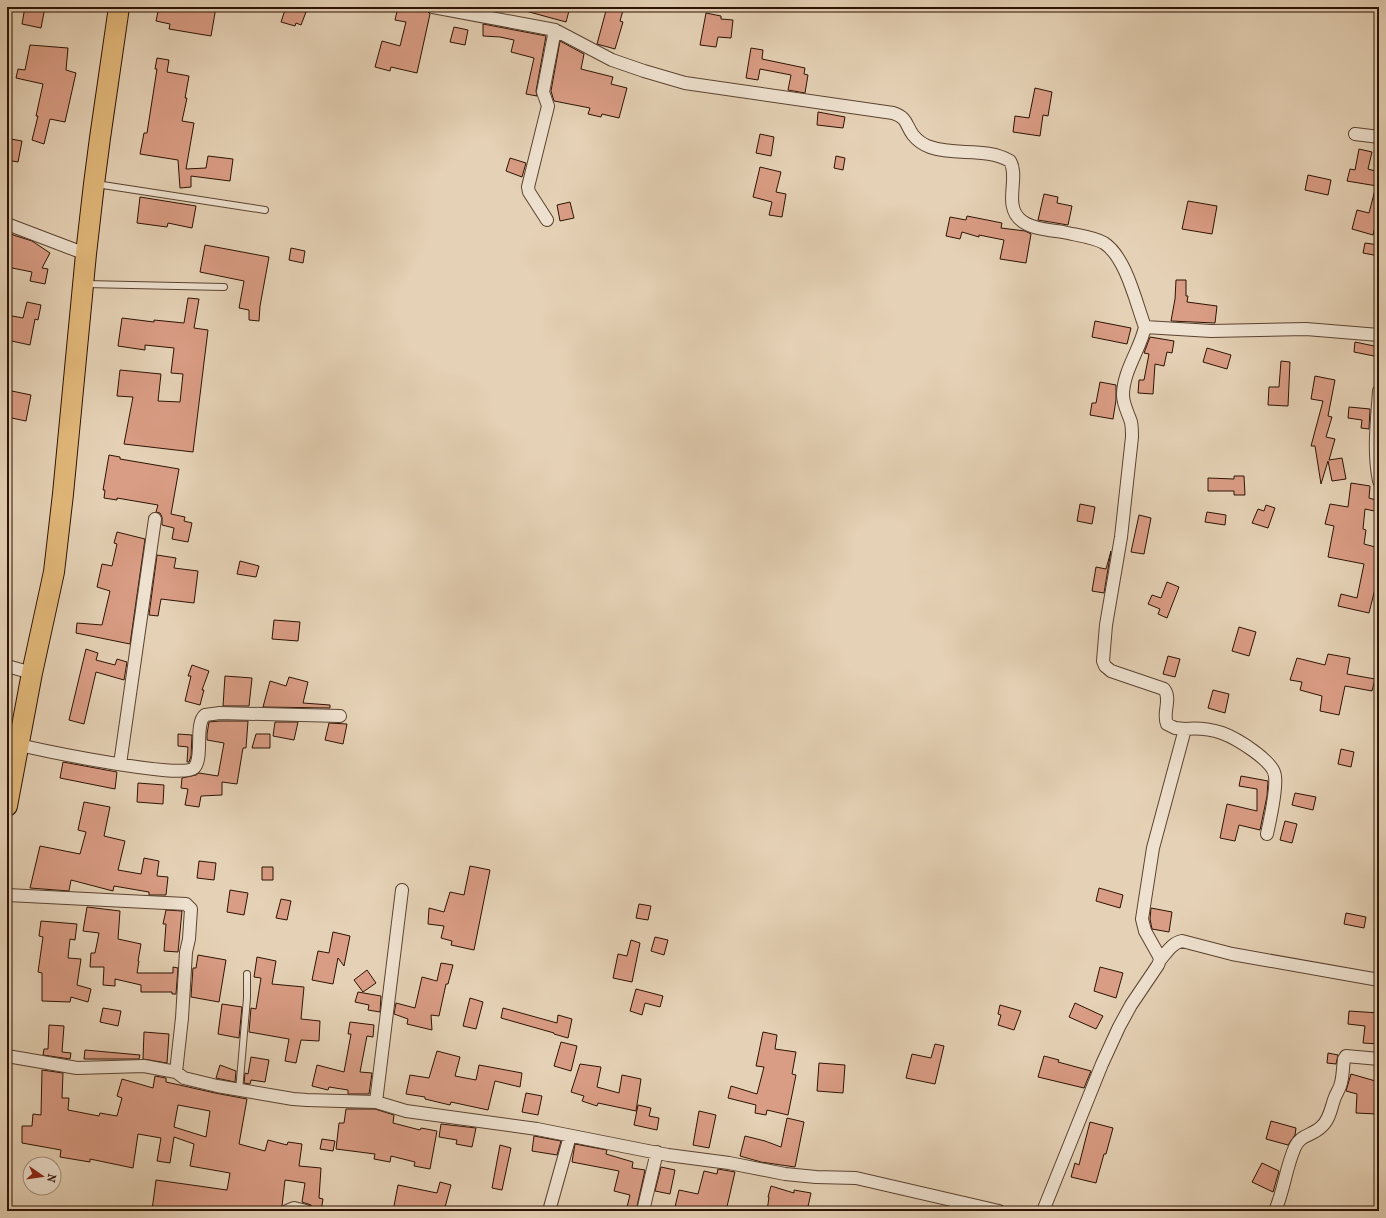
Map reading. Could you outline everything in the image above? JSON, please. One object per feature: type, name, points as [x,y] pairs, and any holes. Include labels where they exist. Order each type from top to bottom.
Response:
[{"type":"main road","points":[[7,806],[32,673],[54,572],[64,487],[94,184],[119,7]]},
{"type":"street","points":[[433,7],[487,12],[555,30],[612,60],[685,83],[893,113],[901,116],[906,121],[913,135],[921,143],[930,147],[982,153],[1005,158],[1010,161],[1012,164],[1012,203],[1015,214],[1022,221],[1031,226],[1103,242],[1113,250],[1125,270],[1144,327],[1143,336],[1131,362],[1123,388],[1122,397],[1130,420],[1132,437],[1121,537],[1105,631],[1103,661],[1105,666],[1111,671],[1164,689],[1168,699],[1165,720],[1167,724],[1175,728],[1200,729],[1220,732],[1233,737],[1273,768],[1276,776],[1267,834]]},
{"type":"street","points":[[547,220],[529,192],[528,187],[548,106],[543,92],[555,30]]},
{"type":"street","points":[[1355,134],[1379,137]]},
{"type":"street","points":[[7,224],[86,254]]},
{"type":"street","points":[[1144,327],[1211,331],[1306,329],[1379,335]]},
{"type":"street","points":[[1379,391],[1376,434],[1376,455],[1379,481]]},
{"type":"street","points":[[120,764],[155,519]]},
{"type":"street","points":[[7,666],[32,673]]},
{"type":"street","points":[[19,745],[158,770],[186,771],[195,767],[198,756],[201,721],[203,717],[210,714],[340,716]]},
{"type":"street","points":[[1160,960],[1145,931],[1142,919],[1153,848],[1185,729]]},
{"type":"street","points":[[376,1102],[402,890]]},
{"type":"street","points":[[7,895],[166,902],[186,904],[191,909],[176,1072]]},
{"type":"street","points":[[1044,1211],[1102,1064],[1119,1027],[1131,1005],[1160,960],[1176,942],[1182,941],[1232,954],[1379,980]]},
{"type":"street","points":[[7,1056],[77,1068],[144,1066],[176,1072],[184,1078],[239,1091],[307,1100],[376,1102],[406,1111],[537,1129],[657,1152],[729,1163],[785,1174],[816,1178],[856,1178],[999,1211]]},
{"type":"street","points":[[1275,1211],[1281,1196],[1285,1176],[1296,1146],[1301,1138],[1312,1134],[1322,1127],[1327,1121],[1334,1098],[1341,1084],[1344,1059],[1346,1056],[1379,1059]]},
{"type":"street","points":[[549,1211],[570,1136]]},
{"type":"street","points":[[643,1211],[657,1152]]},
{"type":"street","points":[[287,1211],[294,1208],[306,1211]]},
{"type":"lane","points":[[94,184],[265,210]]},
{"type":"lane","points":[[84,284],[224,287]]},
{"type":"lane","points":[[239,1091],[247,998],[247,974]]},
{"type":"building","points":[[25,7],[45,7],[41,28],[22,24]]},
{"type":"building","points":[[159,7],[216,7],[211,36],[169,29],[170,24],[156,21]]},
{"type":"building","points":[[286,7],[306,12],[301,25],[296,23],[295,26],[281,22]]},
{"type":"building","points":[[398,7],[427,11],[430,14],[417,73],[391,67],[390,71],[375,67],[382,41],[400,46],[406,22],[395,20]]},
{"type":"building","points":[[522,7],[570,7],[566,22],[522,10]]},
{"type":"building","points":[[607,7],[624,7],[620,21],[623,22],[615,49],[597,44]]},
{"type":"building","points":[[706,13],[721,16],[721,19],[733,20],[731,38],[718,37],[716,47],[700,45]]},
{"type":"building","points":[[483,24],[546,36],[536,91],[537,96],[526,94],[534,58],[511,52],[514,40],[483,36]]},
{"type":"building","points":[[454,27],[468,30],[465,45],[450,42]]},
{"type":"building","points":[[560,41],[584,54],[581,69],[613,77],[611,84],[627,88],[619,118],[602,114],[601,117],[588,114],[590,108],[554,101],[551,91]]},
{"type":"building","points":[[30,45],[68,48],[66,70],[76,73],[65,122],[50,119],[44,144],[32,140],[38,116],[36,116],[43,84],[16,78],[18,69],[25,70]]},
{"type":"building","points":[[751,48],[763,50],[762,59],[805,68],[804,74],[808,75],[805,93],[788,90],[791,75],[760,69],[758,80],[746,78]]},
{"type":"building","points":[[157,58],[169,60],[167,72],[189,76],[185,98],[187,98],[182,121],[194,123],[186,169],[206,168],[208,156],[233,159],[230,181],[191,176],[191,187],[180,188],[178,160],[140,154],[144,133],[147,133],[157,69],[155,69]]},
{"type":"building","points":[[1035,88],[1052,92],[1048,116],[1043,115],[1040,136],[1013,132],[1015,116],[1029,118]]},
{"type":"building","points":[[818,112],[845,117],[843,128],[817,125]]},
{"type":"building","points":[[760,134],[774,137],[771,156],[756,153]]},
{"type":"building","points":[[11,139],[22,141],[18,162],[7,160],[7,150],[9,151]]},
{"type":"building","points":[[1359,149],[1372,152],[1368,169],[1379,172],[1379,211],[1373,235],[1352,229],[1357,210],[1369,213],[1377,186],[1347,181],[1350,169],[1355,170]]},
{"type":"building","points":[[836,156],[845,158],[843,170],[834,168]]},
{"type":"building","points":[[510,158],[526,163],[522,177],[506,171]]},
{"type":"building","points":[[760,167],[781,172],[776,192],[786,194],[782,217],[769,215],[772,202],[753,197]]},
{"type":"building","points":[[1308,175],[1331,180],[1328,195],[1305,190]]},
{"type":"building","points":[[1044,194],[1058,197],[1057,203],[1072,206],[1068,225],[1038,220]]},
{"type":"building","points":[[140,197],[196,206],[192,228],[168,223],[167,227],[137,223]]},
{"type":"building","points":[[1188,201],[1217,206],[1212,234],[1182,229]]},
{"type":"building","points":[[570,202],[574,218],[560,221],[557,205]]},
{"type":"building","points":[[967,216],[1002,223],[1001,228],[1025,231],[1031,234],[1026,263],[1000,259],[1004,240],[979,235],[979,237],[962,232],[960,239],[946,236],[950,217],[966,220]]},
{"type":"building","points":[[7,233],[32,241],[50,253],[42,268],[48,269],[45,284],[30,281],[32,272],[7,267]]},
{"type":"building","points":[[1365,243],[1379,245],[1379,256],[1363,253]]},
{"type":"building","points":[[205,245],[269,257],[260,306],[259,321],[249,320],[249,310],[239,308],[244,281],[200,272]]},
{"type":"building","points":[[291,248],[305,251],[303,263],[289,260]]},
{"type":"building","points":[[1176,280],[1186,280],[1186,296],[1188,296],[1187,302],[1217,306],[1215,323],[1171,321],[1175,299]]},
{"type":"building","points":[[188,298],[199,299],[194,328],[208,330],[193,452],[124,444],[133,397],[117,396],[120,370],[161,374],[158,401],[180,402],[183,374],[171,373],[174,348],[145,345],[145,350],[118,346],[122,318],[154,322],[154,320],[184,323]]},
{"type":"building","points":[[27,302],[41,305],[38,320],[35,319],[30,345],[7,340],[7,315],[23,318]]},
{"type":"building","points":[[1095,321],[1131,328],[1127,344],[1092,337]]},
{"type":"building","points":[[1150,337],[1174,341],[1172,353],[1167,352],[1164,366],[1155,364],[1153,394],[1138,393],[1139,380],[1144,380],[1149,354],[1144,353]]},
{"type":"building","points":[[1355,342],[1379,347],[1379,357],[1354,352]]},
{"type":"building","points":[[1207,348],[1231,355],[1227,369],[1203,362]]},
{"type":"building","points":[[1281,361],[1290,362],[1288,406],[1268,405],[1269,387],[1279,387]]},
{"type":"building","points":[[1315,376],[1335,380],[1328,416],[1332,417],[1326,437],[1335,439],[1329,460],[1342,458],[1346,479],[1332,481],[1328,461],[1321,484],[1315,446],[1311,446],[1323,401],[1311,399]]},
{"type":"building","points":[[1100,382],[1116,385],[1116,400],[1113,419],[1090,415],[1092,403],[1096,403]]},
{"type":"building","points":[[7,390],[31,395],[26,421],[7,417]]},
{"type":"building","points":[[1349,407],[1370,409],[1369,429],[1361,428],[1362,420],[1348,418]]},
{"type":"building","points":[[109,455],[120,457],[120,459],[179,469],[171,514],[185,517],[184,521],[192,523],[188,542],[172,539],[174,528],[162,525],[162,517],[160,513],[156,512],[158,505],[117,498],[117,500],[104,498],[105,490],[103,490]]},
{"type":"building","points":[[1234,476],[1244,476],[1245,495],[1234,495],[1234,491],[1208,491],[1208,478],[1234,479]]},
{"type":"building","points":[[1351,483],[1370,486],[1369,498],[1379,501],[1379,512],[1365,509],[1363,529],[1366,530],[1364,544],[1379,548],[1379,559],[1376,572],[1379,572],[1379,589],[1375,589],[1369,613],[1338,606],[1341,594],[1357,598],[1364,564],[1328,557],[1334,526],[1325,524],[1330,504],[1348,507]]},
{"type":"building","points":[[1080,504],[1095,507],[1092,524],[1077,521]]},
{"type":"building","points":[[1266,505],[1275,508],[1268,528],[1252,523],[1258,509],[1264,511]]},
{"type":"building","points":[[1207,512],[1226,515],[1225,525],[1205,522]]},
{"type":"building","points":[[1139,515],[1151,518],[1144,554],[1131,552]]},
{"type":"building","points":[[117,532],[145,539],[130,644],[76,633],[77,623],[102,625],[110,591],[97,587],[102,564],[112,566],[117,544],[114,543]]},
{"type":"building","points":[[1111,551],[1104,593],[1092,591],[1096,567],[1106,569]]},
{"type":"building","points":[[157,555],[176,558],[174,568],[198,571],[194,603],[161,599],[158,616],[149,615]]},
{"type":"building","points":[[240,561],[259,566],[256,577],[237,574]]},
{"type":"building","points":[[1167,582],[1179,587],[1167,618],[1158,614],[1160,609],[1148,604],[1152,595],[1161,598]]},
{"type":"building","points":[[274,620],[300,622],[298,641],[272,639]]},
{"type":"building","points":[[1239,627],[1256,632],[1249,656],[1232,651]]},
{"type":"building","points":[[86,649],[98,653],[96,660],[115,665],[117,659],[127,662],[124,680],[96,672],[84,724],[69,720]]},
{"type":"building","points":[[1328,654],[1350,658],[1347,674],[1375,679],[1372,691],[1345,686],[1339,715],[1320,711],[1322,696],[1300,690],[1302,682],[1290,680],[1297,658],[1325,665]]},
{"type":"building","points":[[1168,656],[1180,659],[1175,677],[1163,674]]},
{"type":"building","points":[[192,665],[209,671],[202,690],[204,690],[200,705],[185,701],[191,676],[188,676]]},
{"type":"building","points":[[225,676],[252,678],[249,706],[223,706]]},
{"type":"building","points":[[289,677],[308,682],[303,703],[330,705],[330,708],[263,707],[270,681],[286,686]]},
{"type":"building","points":[[1213,690],[1229,694],[1225,713],[1208,708]]},
{"type":"building","points":[[248,721],[246,748],[243,748],[237,784],[222,782],[222,795],[201,796],[199,807],[185,805],[188,789],[181,788],[182,778],[199,773],[218,776],[224,743],[207,740],[207,734],[209,722]]},
{"type":"building","points":[[275,722],[298,722],[294,740],[273,736]]},
{"type":"building","points":[[329,723],[347,724],[343,744],[325,740]]},
{"type":"building","points":[[178,734],[192,735],[191,756],[189,762],[187,762],[188,747],[178,746]]},
{"type":"building","points":[[256,734],[270,734],[270,748],[252,748]]},
{"type":"building","points":[[1341,749],[1354,752],[1351,767],[1338,764]]},
{"type":"building","points":[[63,762],[117,772],[115,789],[60,778]]},
{"type":"building","points":[[1241,776],[1268,781],[1267,796],[1260,830],[1239,825],[1235,841],[1220,838],[1227,804],[1257,811],[1257,789],[1239,786]]},
{"type":"building","points":[[138,783],[164,785],[163,804],[137,802]]},
{"type":"building","points":[[1295,793],[1316,797],[1313,810],[1292,805]]},
{"type":"building","points":[[84,802],[110,807],[104,836],[125,841],[118,870],[141,874],[144,858],[159,861],[157,876],[168,877],[166,895],[149,895],[149,892],[114,886],[113,891],[71,880],[69,891],[30,888],[40,846],[80,854],[86,832],[78,830]]},
{"type":"building","points":[[1285,821],[1297,824],[1292,843],[1280,840]]},
{"type":"building","points":[[199,861],[216,863],[214,880],[197,878]]},
{"type":"building","points":[[470,866],[490,870],[474,950],[451,945],[452,941],[441,938],[444,926],[428,924],[429,908],[444,912],[450,892],[464,895]]},
{"type":"building","points":[[262,867],[273,867],[273,880],[262,880]]},
{"type":"building","points":[[1099,888],[1123,895],[1120,908],[1096,901]]},
{"type":"building","points":[[230,890],[248,893],[244,915],[227,912]]},
{"type":"building","points":[[281,899],[291,901],[287,920],[276,918]]},
{"type":"building","points":[[639,904],[651,906],[648,920],[636,918]]},
{"type":"building","points":[[87,907],[120,911],[118,939],[141,944],[137,973],[173,973],[173,967],[178,968],[176,994],[172,994],[172,992],[141,992],[141,985],[115,979],[115,986],[103,985],[104,967],[90,967],[91,953],[95,953],[99,933],[83,931]]},
{"type":"building","points":[[1151,908],[1172,912],[1169,932],[1152,929],[1150,919]]},
{"type":"building","points":[[166,910],[182,911],[178,952],[164,951],[166,924],[163,924]]},
{"type":"building","points":[[1346,913],[1366,917],[1364,928],[1344,924]]},
{"type":"building","points":[[41,921],[77,924],[75,940],[70,939],[68,958],[81,959],[77,985],[91,989],[88,1002],[71,997],[70,1002],[42,1001],[42,973],[38,972],[43,937],[39,936]]},
{"type":"building","points":[[333,932],[350,936],[344,966],[338,958],[333,984],[312,980],[318,951],[329,953]]},
{"type":"building","points":[[655,937],[668,940],[664,955],[651,951]]},
{"type":"building","points":[[631,940],[640,943],[632,982],[613,978],[618,954],[627,956]]},
{"type":"building","points":[[198,955],[226,960],[219,1002],[191,997],[193,968],[196,968]]},
{"type":"building","points":[[257,957],[276,961],[272,984],[304,987],[301,1019],[320,1021],[319,1041],[301,1040],[296,1063],[285,1061],[289,1039],[249,1032],[251,1008],[256,1009],[261,978],[254,977]]},
{"type":"building","points":[[441,963],[453,965],[448,984],[446,984],[439,1016],[431,1015],[432,1030],[407,1024],[408,1019],[394,1014],[396,1003],[415,1008],[422,977],[437,981]]},
{"type":"building","points":[[1100,967],[1123,973],[1116,998],[1094,991]]},
{"type":"building","points":[[367,970],[376,983],[363,992],[354,980]]},
{"type":"building","points":[[636,989],[663,996],[660,1007],[645,1003],[642,1015],[630,1011]]},
{"type":"building","points":[[358,992],[381,996],[380,1012],[368,1010],[369,1005],[355,1002]]},
{"type":"building","points":[[470,998],[483,1002],[476,1029],[463,1026]]},
{"type":"building","points":[[1075,1003],[1103,1016],[1096,1029],[1069,1017]]},
{"type":"building","points":[[222,1004],[242,1007],[239,1038],[218,1034]]},
{"type":"building","points":[[1000,1005],[1021,1011],[1014,1030],[998,1025],[1001,1015],[998,1014]]},
{"type":"building","points":[[103,1008],[121,1011],[118,1026],[100,1022]]},
{"type":"building","points":[[503,1008],[557,1023],[558,1015],[572,1019],[568,1038],[501,1018]]},
{"type":"building","points":[[1349,1011],[1379,1013],[1379,1044],[1363,1043],[1365,1026],[1348,1024]]},
{"type":"building","points":[[350,1022],[374,1025],[373,1037],[367,1036],[360,1072],[372,1073],[369,1094],[348,1094],[348,1090],[329,1087],[328,1090],[312,1086],[317,1065],[344,1072],[351,1034],[348,1034]]},
{"type":"building","points":[[49,1025],[64,1026],[62,1052],[71,1053],[70,1059],[43,1055],[44,1049],[48,1049]]},
{"type":"building","points":[[144,1032],[169,1034],[167,1063],[143,1059]]},
{"type":"building","points":[[763,1032],[777,1035],[775,1049],[796,1052],[792,1074],[796,1075],[788,1115],[767,1110],[766,1115],[755,1113],[756,1105],[728,1098],[731,1086],[757,1094],[764,1067],[756,1066]]},
{"type":"building","points":[[561,1042],[577,1046],[571,1071],[554,1066]]},
{"type":"building","points":[[935,1044],[944,1046],[935,1084],[906,1078],[912,1054],[931,1058]]},
{"type":"building","points":[[85,1050],[140,1055],[139,1059],[84,1059]]},
{"type":"building","points":[[437,1051],[460,1057],[455,1076],[476,1080],[479,1065],[522,1073],[520,1087],[495,1081],[488,1110],[451,1102],[450,1105],[425,1099],[425,1097],[406,1094],[410,1075],[429,1078]]},
{"type":"building","points":[[1328,1053],[1338,1055],[1336,1064],[1327,1063]]},
{"type":"building","points":[[1044,1056],[1059,1060],[1058,1062],[1091,1071],[1084,1088],[1038,1077]]},
{"type":"building","points":[[251,1057],[269,1060],[265,1082],[251,1080],[250,1084],[244,1083],[245,1073],[248,1074]]},
{"type":"building","points":[[819,1063],[845,1065],[843,1093],[817,1091]]},
{"type":"building","points":[[580,1064],[601,1067],[597,1087],[619,1093],[622,1075],[641,1079],[636,1111],[598,1103],[597,1106],[582,1101],[584,1096],[571,1092]]},
{"type":"building","points":[[220,1065],[236,1071],[235,1082],[216,1078]]},
{"type":"building","points":[[42,1070],[63,1073],[62,1098],[69,1098],[68,1110],[99,1116],[100,1113],[117,1116],[122,1098],[117,1096],[122,1079],[153,1088],[155,1076],[166,1078],[166,1082],[247,1099],[239,1144],[265,1151],[268,1140],[287,1145],[288,1142],[302,1144],[299,1166],[321,1168],[319,1198],[323,1199],[321,1211],[313,1211],[311,1205],[302,1202],[305,1183],[285,1180],[280,1211],[152,1210],[156,1180],[227,1190],[230,1173],[190,1166],[194,1144],[174,1137],[170,1163],[157,1161],[161,1138],[138,1134],[133,1168],[90,1159],[90,1162],[62,1157],[60,1156],[61,1150],[22,1143],[22,1126],[32,1126],[33,1114],[41,1115]],"holes":[[[178,1105],[210,1111],[206,1137],[174,1127]]]},
{"type":"building","points":[[1351,1074],[1379,1082],[1377,1114],[1356,1113],[1357,1094],[1346,1091]]},
{"type":"building","points":[[526,1093],[542,1096],[538,1115],[522,1112]]},
{"type":"building","points":[[638,1105],[651,1108],[649,1116],[659,1118],[657,1130],[634,1125]]},
{"type":"building","points":[[346,1109],[375,1109],[394,1115],[393,1123],[420,1130],[421,1128],[437,1131],[430,1169],[414,1166],[415,1162],[391,1156],[390,1162],[374,1159],[375,1154],[336,1149],[339,1123],[344,1123]]},
{"type":"building","points":[[699,1111],[716,1115],[709,1148],[693,1145]]},
{"type":"building","points":[[787,1118],[804,1122],[795,1167],[761,1162],[740,1156],[745,1136],[781,1147]]},
{"type":"building","points":[[1271,1121],[1296,1128],[1295,1135],[1288,1145],[1266,1139]]},
{"type":"building","points":[[1090,1122],[1113,1128],[1096,1183],[1071,1177],[1075,1163],[1079,1165]]},
{"type":"building","points":[[441,1124],[476,1128],[472,1147],[456,1144],[457,1140],[439,1137]]},
{"type":"building","points":[[534,1136],[561,1141],[557,1155],[532,1151]]},
{"type":"building","points":[[322,1139],[335,1141],[333,1151],[320,1149]]},
{"type":"building","points":[[575,1144],[607,1150],[606,1154],[633,1162],[632,1168],[645,1170],[636,1211],[626,1211],[630,1195],[614,1191],[619,1171],[572,1162]]},
{"type":"building","points":[[500,1145],[511,1148],[502,1190],[492,1188]]},
{"type":"building","points":[[1262,1163],[1279,1171],[1273,1192],[1252,1182]]},
{"type":"building","points":[[661,1167],[675,1170],[670,1194],[655,1191]]},
{"type":"building","points":[[718,1169],[735,1172],[726,1211],[674,1211],[679,1190],[698,1194],[704,1171],[717,1174]]},
{"type":"building","points":[[440,1182],[451,1185],[444,1211],[393,1211],[398,1185],[437,1193]]},
{"type":"building","points":[[771,1186],[794,1193],[794,1190],[811,1193],[807,1211],[767,1211],[768,1197]]}]
